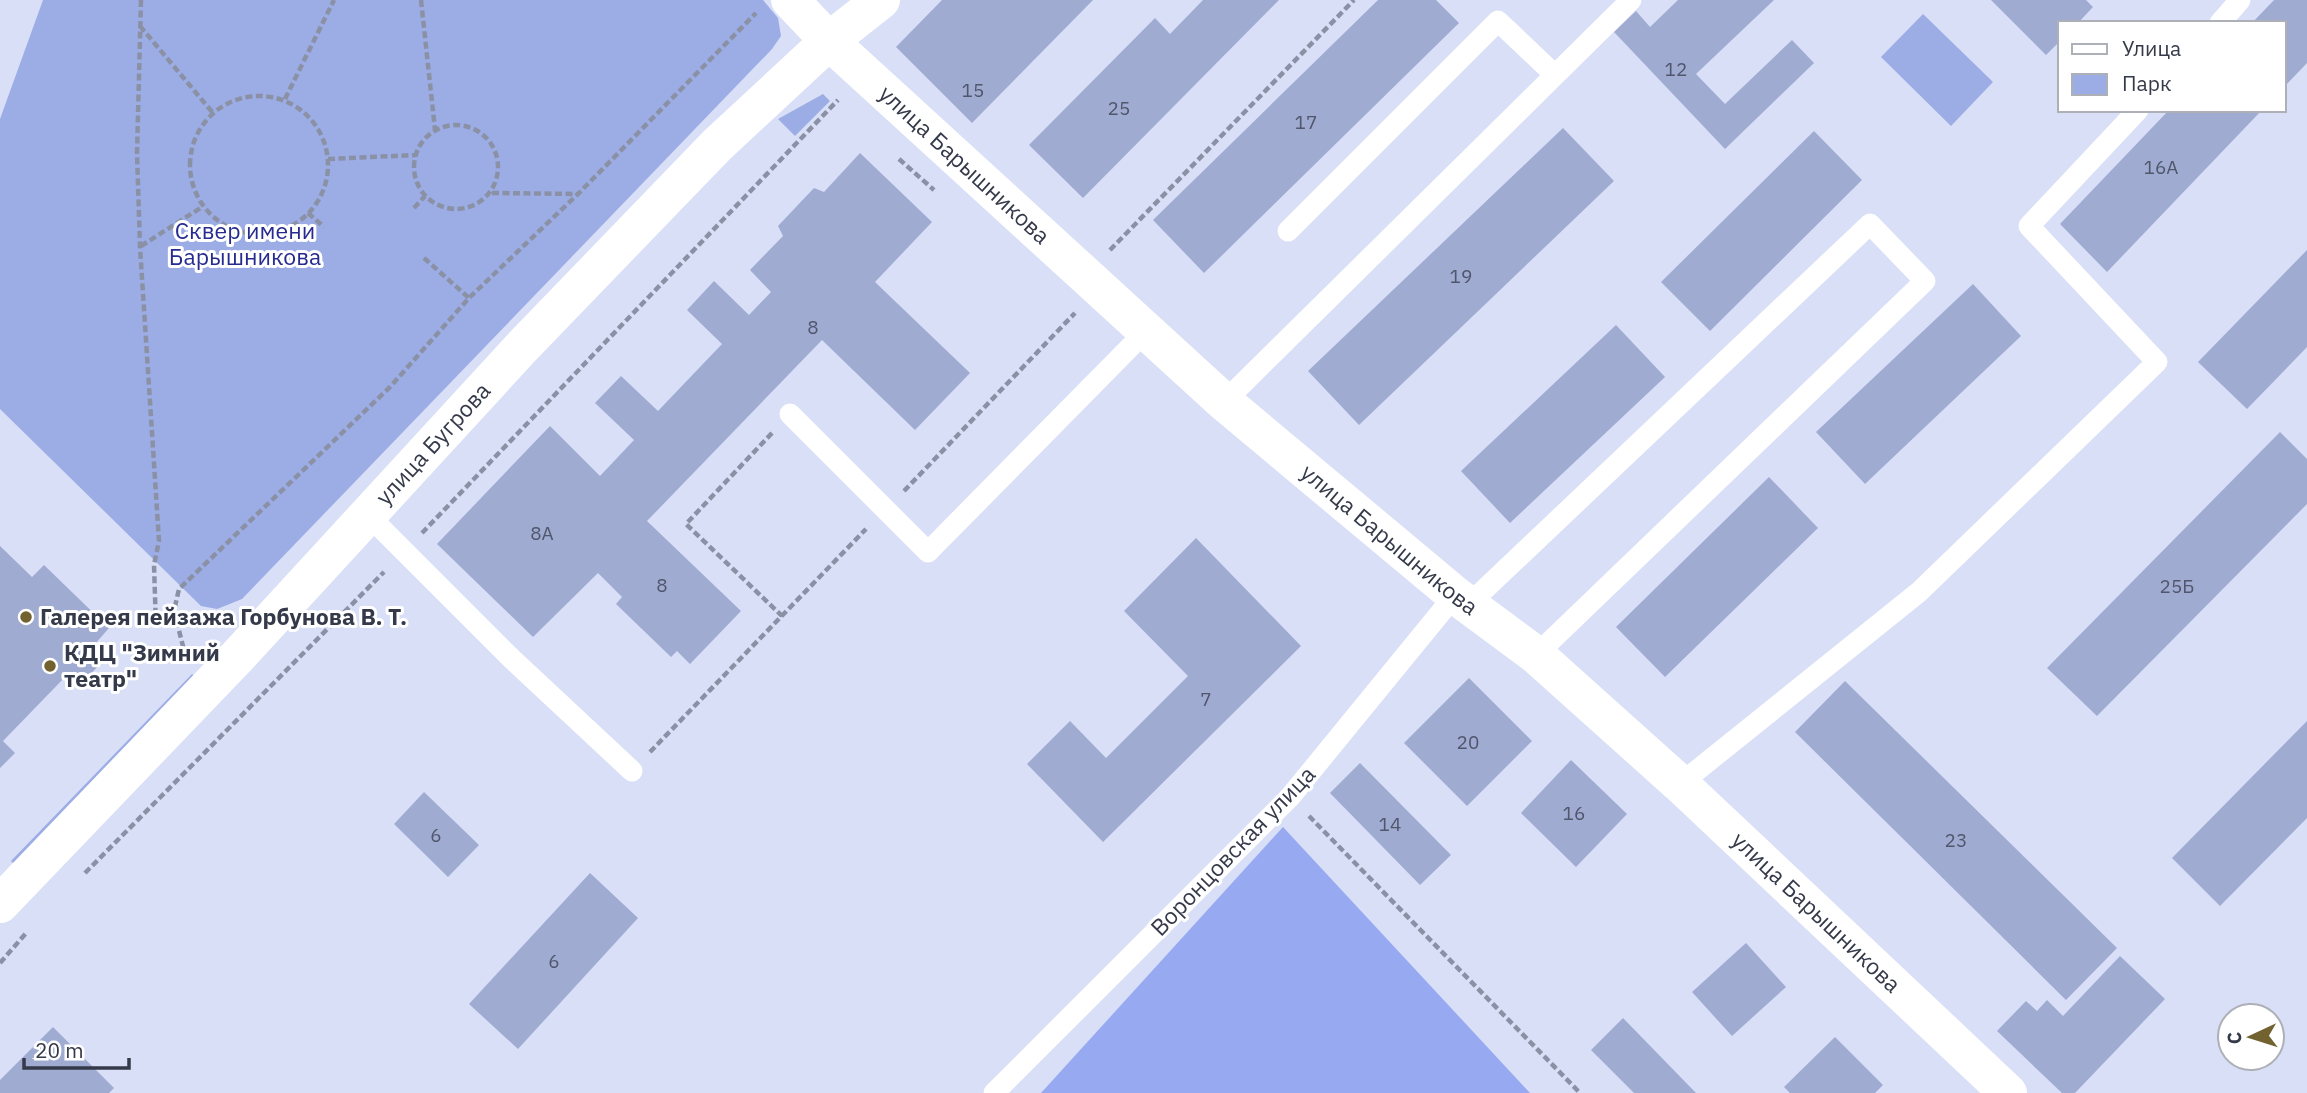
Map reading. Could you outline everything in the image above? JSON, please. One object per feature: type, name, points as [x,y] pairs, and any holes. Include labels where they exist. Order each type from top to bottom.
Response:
[{"type":"street","name":"улица Бугрова","points":[[0,904],[239,655],[522,347],[708,155],[829,41],[881,0]]},
{"type":"street","name":"улица Барышникова","points":[[776,4],[829,41],[863,71],[1224,402],[1462,600],[1536,654],[1680,784],[1991,1088]]},
{"type":"lane","points":[[1224,402],[1631,0]]},
{"type":"lane","points":[[2222,21],[2240,0]]},
{"type":"lane","points":[[1288,231],[1498,21],[1555,75]]},
{"type":"lane","points":[[1680,784],[1919,592],[2157,362],[2029,226],[2136,112]]},
{"type":"lane","name":"Воронцовская улица","points":[[995,1093],[1290,797],[1462,600],[1870,224],[1925,281],[1536,654]]},
{"type":"lane","points":[[790,414],[928,552],[1147,330]]},
{"type":"lane","points":[[367,514],[403,552],[632,771]]},
{"type":"path","points":[[141,0],[137,153],[140,247],[159,541],[154,565],[156,627]]},
{"type":"path","points":[[285,99],[334,0]]},
{"type":"path","points":[[421,0],[435,130]]},
{"type":"path","points":[[1087,275],[1354,0]]},
{"type":"path","points":[[188,669],[174,611],[179,589],[390,387],[469,298],[776,4]]},
{"type":"path","points":[[140,26],[213,113]]},
{"type":"path","points":[[77,881],[403,552],[863,71]]},
{"type":"path","points":[[262,96],[285,99],[304,113],[317,128],[328,159],[326,185],[308,213],[284,230],[263,235],[242,233],[222,225],[202,207],[190,171],[191,150],[200,130],[213,113],[236,100],[262,96]]},
{"type":"path","points":[[457,124],[480,131],[496,148],[499,171],[492,193],[476,206],[457,211],[438,206],[425,196],[417,184],[416,155],[420,145],[435,130],[457,124]]},
{"type":"path","points":[[328,159],[416,155]]},
{"type":"path","points":[[492,193],[578,194]]},
{"type":"path","points":[[414,208],[425,196]]},
{"type":"path","points":[[140,247],[202,207]]},
{"type":"path","points":[[308,213],[324,227]]},
{"type":"path","points":[[424,258],[469,298]]},
{"type":"path","points":[[782,616],[686,524],[790,414]]},
{"type":"path","points":[[1290,797],[1580,1093]]},
{"type":"path","points":[[0,963],[31,928]]},
{"type":"green space","name":"Сквер имени Барышникова","points":[[43,0],[763,0],[778,18],[781,36],[772,49],[242,599],[217,609],[201,606],[0,409],[0,119]]},
{"type":"green space","points":[[1923,14],[1993,82],[1951,126],[1881,57]]},
{"type":"green space","points":[[823,94],[830,101],[795,136],[778,119]]},
{"type":"green space","points":[[192,674],[198,679],[17,867],[11,861]]},
{"type":"shaded area","points":[[1283,827],[1530,1093],[1041,1093]]},
{"type":"building","points":[[942,0],[1093,0],[972,123],[896,47]]},
{"type":"building","points":[[1203,0],[1279,0],[1083,198],[1029,145],[1155,18],[1170,34]]},
{"type":"building","points":[[1378,0],[1436,0],[1459,23],[1204,273],[1153,220]]},
{"type":"building","points":[[1678,0],[1774,0],[1696,74],[1725,104],[1792,40],[1814,63],[1725,149],[1614,32],[1636,11],[1650,27]]},
{"type":"building","points":[[1991,0],[2086,0],[2093,7],[2080,21],[2058,21],[2058,43],[2046,55]]},
{"type":"building","points":[[2274,0],[2307,0],[2307,63],[2286,85],[2286,21],[2254,21]]},
{"type":"building","points":[[2167,112],[2260,112],[2107,272],[2060,224]]},
{"type":"building","points":[[1563,128],[1614,181],[1359,425],[1308,371]]},
{"type":"building","points":[[1814,131],[1862,180],[1710,331],[1661,282]]},
{"type":"building","points":[[860,153],[932,222],[875,282],[970,373],[915,430],[822,340],[647,521],[741,611],[690,664],[677,651],[671,657],[616,604],[622,597],[598,573],[533,637],[437,544],[550,426],[600,476],[634,440],[595,403],[621,376],[658,411],[722,344],[687,310],[714,281],[749,315],[771,292],[750,270],[783,236],[778,226],[814,188],[824,192]]},
{"type":"building","points":[[2307,250],[2307,347],[2247,409],[2198,362]]},
{"type":"building","points":[[1973,284],[2021,336],[1865,484],[1816,432]]},
{"type":"building","points":[[1616,325],[1665,377],[1510,523],[1461,471]]},
{"type":"building","points":[[2280,432],[2307,459],[2307,504],[2097,716],[2047,668]]},
{"type":"building","points":[[1769,477],[1818,528],[1665,677],[1616,627]]},
{"type":"building","points":[[1196,538],[1301,646],[1103,842],[1027,764],[1070,721],[1106,758],[1188,676],[1124,611]]},
{"type":"building","name":"КДЦ \"Зимний театр\"","points":[[0,546],[32,577],[44,565],[109,628],[95,644],[108,656],[79,686],[67,675],[3,741],[15,753],[0,768]]},
{"type":"building","points":[[1469,678],[1532,741],[1467,806],[1404,743]]},
{"type":"building","points":[[1845,681],[2117,948],[2066,1000],[1795,732]]},
{"type":"building","points":[[2307,721],[2307,818],[2220,906],[2172,858]]},
{"type":"building","points":[[1571,760],[1627,814],[1576,867],[1521,813]]},
{"type":"building","points":[[1360,763],[1451,855],[1420,885],[1330,793]]},
{"type":"building","points":[[424,792],[479,845],[448,877],[394,824]]},
{"type":"building","points":[[590,873],[638,918],[518,1049],[469,1004]]},
{"type":"building","points":[[1746,943],[1786,987],[1732,1036],[1692,992]]},
{"type":"building","points":[[2120,956],[2165,999],[2075,1093],[2062,1093],[1997,1031],[2026,1001],[2037,1011],[2047,1000],[2063,1016]]},
{"type":"building","points":[[1623,1018],[1696,1093],[1634,1093],[1591,1050]]},
{"type":"building","points":[[53,1027],[114,1088],[109,1093],[0,1093],[0,1080]]},
{"type":"building","points":[[1835,1037],[1883,1085],[1875,1093],[1790,1093],[1784,1087]]},
{"type":"place","name":"Галерея пейзажа Горбунова В. Т.","points":[[26,617]]},
{"type":"place","name":"КДЦ \"Зимний театр\"","points":[[50,666]]}]
